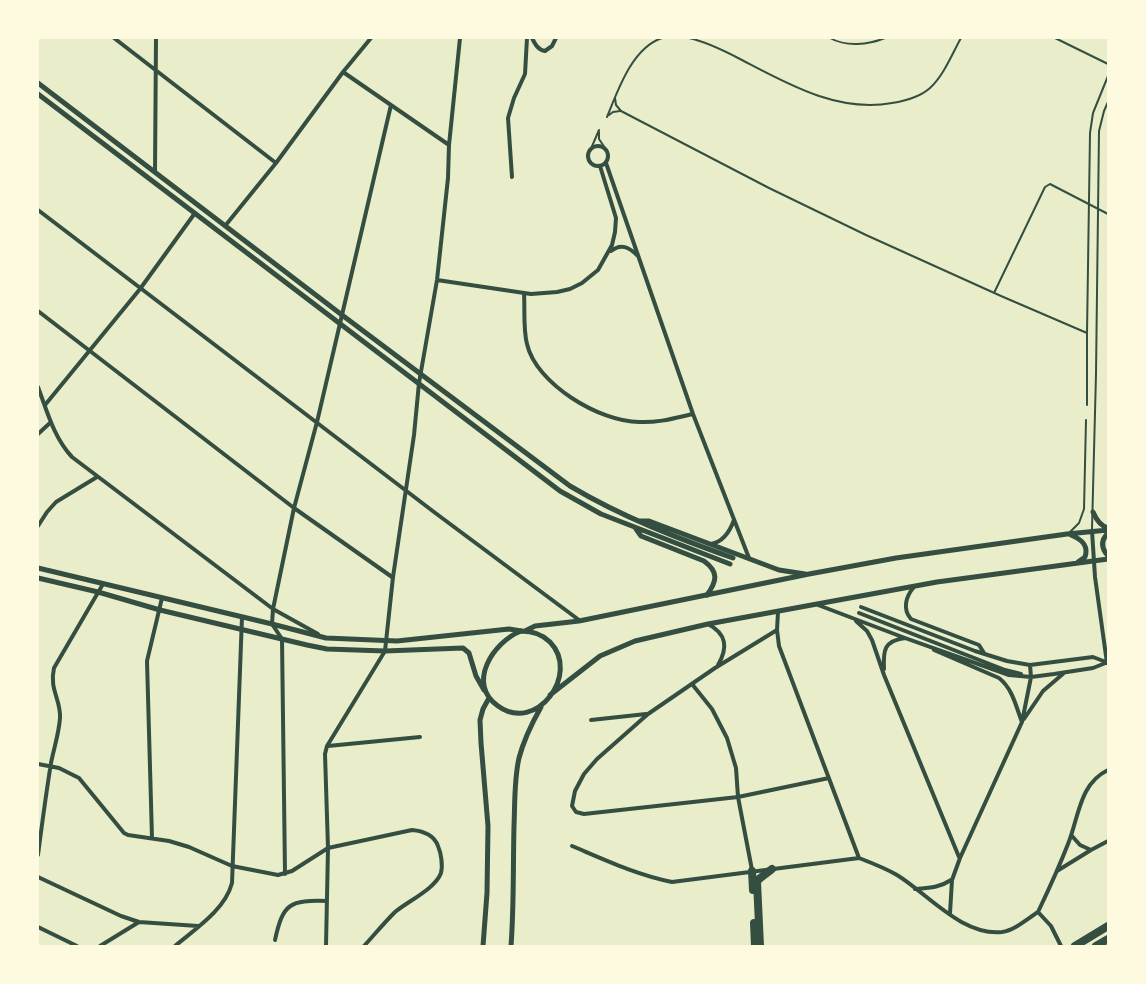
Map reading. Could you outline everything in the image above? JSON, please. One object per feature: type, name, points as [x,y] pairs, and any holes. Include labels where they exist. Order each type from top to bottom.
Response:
[{"type":"highway","points":[[760,946],[758,882],[772,868]]},
{"type":"highway","points":[[752,871],[755,946]]},
{"type":"highway","points":[[1075,946],[1108,926]]},
{"type":"highway","points":[[1096,946],[1108,939]]},
{"type":"street","points":[[114,38],[276,163]]},
{"type":"street","points":[[154,172],[156,38]]},
{"type":"street","points":[[225,226],[371,38]]},
{"type":"street","points":[[326,946],[328,848],[325,754],[327,746],[385,651],[420,373],[436,280],[448,178],[449,145],[460,38]]},
{"type":"street","points":[[512,177],[508,118],[525,74],[527,38]]},
{"type":"street","points":[[532,38],[540,49],[545,51],[552,46],[556,38]]},
{"type":"street","points":[[344,72],[449,145]]},
{"type":"street","points":[[38,83],[570,486],[636,524],[641,536],[710,565],[716,580],[707,595]]},
{"type":"street","points":[[38,94],[560,491],[601,514],[636,524],[731,561]]},
{"type":"street","points":[[285,874],[282,639],[272,624],[273,609],[294,508],[391,105]]},
{"type":"street","points":[[606,163],[594,165],[589,160],[588,155],[593,147],[605,148],[608,154],[606,163],[693,414],[749,558]]},
{"type":"street","points":[[436,280],[524,293],[557,292],[582,283],[598,270],[612,245],[615,232],[616,218],[600,165]]},
{"type":"street","points":[[38,210],[579,621]]},
{"type":"street","points":[[45,405],[140,289],[195,213]]},
{"type":"street","points":[[607,256],[614,248],[623,246],[630,249],[640,259]]},
{"type":"street","points":[[524,293],[526,343],[530,354],[538,367],[554,384],[571,397],[591,410],[615,419],[636,422],[657,422],[693,414]]},
{"type":"street","points":[[38,311],[294,508],[393,577]]},
{"type":"street","points":[[38,387],[51,422],[65,450],[72,457],[273,609],[326,639]]},
{"type":"street","points":[[38,434],[51,422]]},
{"type":"street","points":[[38,526],[51,506],[98,477]]},
{"type":"street","points":[[1093,512],[1098,522],[1108,530]]},
{"type":"street","points":[[711,544],[719,542],[726,535],[734,520]]},
{"type":"street","points":[[636,524],[649,521],[779,570],[809,574]]},
{"type":"street","points":[[485,692],[484,675],[492,654],[507,637],[535,626],[579,621],[896,558],[1108,530]]},
{"type":"street","points":[[550,695],[600,656],[635,641],[708,624],[915,586],[1108,558],[1102,543],[1108,530]]},
{"type":"street","points":[[1092,531],[1108,663]]},
{"type":"street","points":[[1067,534],[1078,538],[1086,548],[1085,557],[1077,563]]},
{"type":"street","points":[[38,568],[326,639],[386,641],[509,629],[523,630],[545,638],[555,648],[559,658],[560,678],[531,725],[519,759],[515,788],[511,946]]},
{"type":"street","points":[[38,578],[160,610],[327,649],[385,651],[463,648],[469,653],[476,676],[485,692],[502,709],[518,713],[535,710],[542,705]]},
{"type":"street","points":[[38,855],[51,765],[60,722],[60,711],[51,678],[103,584]]},
{"type":"street","points":[[915,586],[910,591],[905,604],[908,615],[912,619],[979,645],[985,654]]},
{"type":"street","points":[[152,838],[147,661],[162,598]]},
{"type":"street","points":[[817,604],[1009,675],[1064,673],[1108,663]]},
{"type":"street","points":[[861,607],[1007,661],[1030,665],[1093,657],[1108,663]]},
{"type":"street","points":[[777,612],[779,646],[859,858]]},
{"type":"street","points":[[859,613],[1005,670],[1031,676]]},
{"type":"street","points":[[175,946],[223,904],[230,893],[242,617]]},
{"type":"street","points":[[853,619],[867,631],[872,640],[884,675],[960,858]]},
{"type":"street","points":[[708,624],[720,632],[725,643],[720,662],[715,668]]},
{"type":"street","points":[[777,630],[715,668],[648,714],[597,759],[584,774],[575,792],[572,806],[576,812],[584,813],[738,797],[829,778]]},
{"type":"street","points":[[884,675],[886,647],[896,639],[905,638],[999,678],[1004,682],[1014,700],[1022,722]]},
{"type":"street","points":[[1022,722],[1031,676],[1030,665]]},
{"type":"street","points":[[950,914],[952,880],[960,858],[1022,722],[1043,691],[1064,673]]},
{"type":"street","points":[[692,684],[712,709],[727,738],[736,768],[738,797],[752,871]]},
{"type":"street","points":[[483,946],[488,826],[480,720],[489,698]]},
{"type":"street","points":[[591,720],[648,714]]},
{"type":"street","points":[[327,746],[420,737]]},
{"type":"street","points":[[38,764],[51,765],[79,778],[124,832],[133,836],[189,847],[232,866],[278,875],[285,874],[328,848],[412,830],[428,834],[438,844],[442,867],[437,880],[396,912],[364,946]]},
{"type":"street","points":[[572,846],[634,872],[672,882],[859,858],[899,876],[971,928],[1003,932],[1014,928],[1038,912],[1057,872],[1084,794],[1097,777],[1108,770]]},
{"type":"street","points":[[1071,836],[1080,845],[1090,850]]},
{"type":"street","points":[[1057,872],[1108,841]]},
{"type":"street","points":[[38,877],[121,916],[139,922],[198,926]]},
{"type":"street","points":[[915,889],[934,888],[952,880]]},
{"type":"street","points":[[275,940],[284,913],[291,904],[305,900],[327,901]]},
{"type":"street","points":[[1038,912],[1051,926],[1061,946]]},
{"type":"street","points":[[100,946],[139,922]]},
{"type":"street","points":[[38,927],[77,946]]},
{"type":"lane","points":[[621,111],[613,112],[607,117],[633,62],[656,38],[662,38]]},
{"type":"lane","points":[[689,38],[711,44],[813,94],[875,105],[910,99],[929,88],[943,71],[961,38]]},
{"type":"lane","points":[[830,38],[840,43],[851,44],[885,38]]},
{"type":"lane","points":[[1055,38],[1108,64]]},
{"type":"lane","points":[[1087,405],[1091,122],[1108,76]]},
{"type":"lane","points":[[615,98],[616,105],[621,111],[789,198],[994,293],[1087,333]]},
{"type":"lane","points":[[1092,531],[1099,131],[1108,102]]},
{"type":"lane","points":[[590,151],[599,130],[599,140],[605,148]]},
{"type":"lane","points":[[994,293],[1045,187],[1050,184],[1108,214]]},
{"type":"lane","points":[[1067,534],[1079,523],[1084,509],[1086,420]]}]
